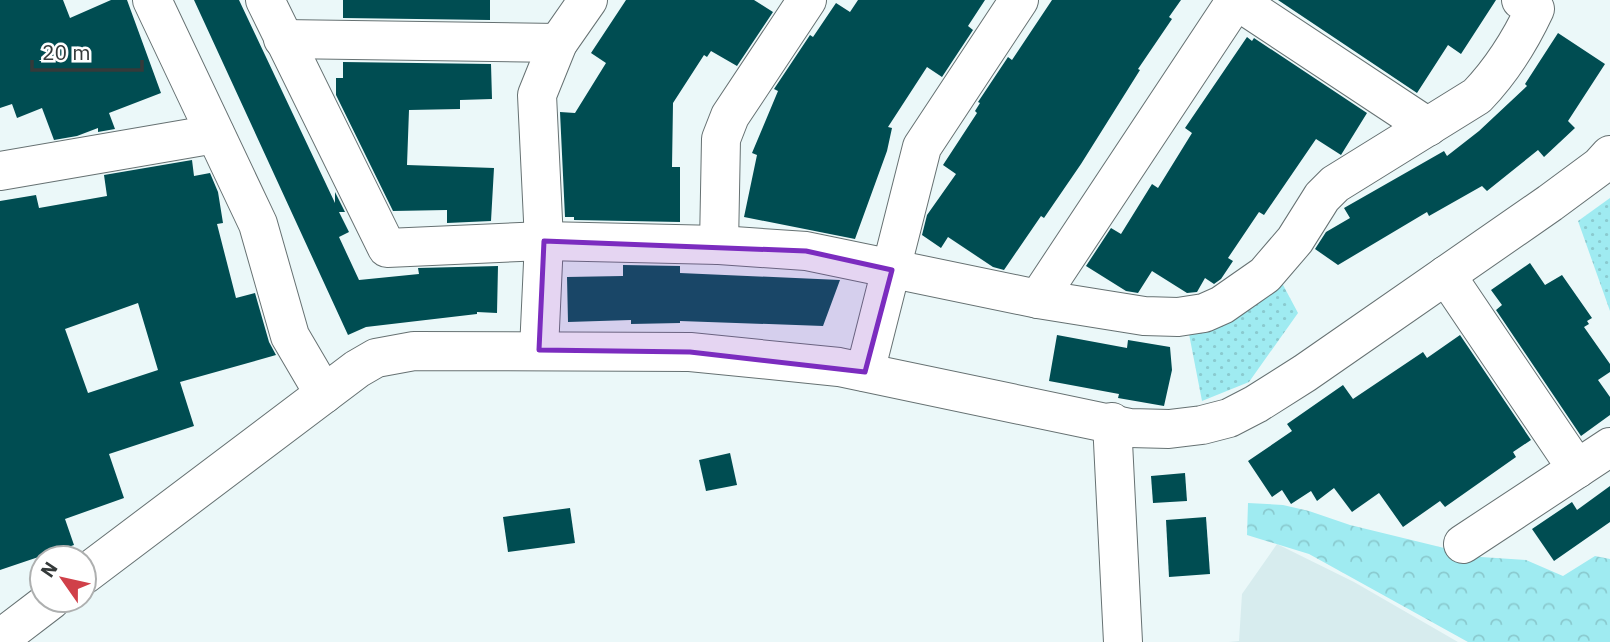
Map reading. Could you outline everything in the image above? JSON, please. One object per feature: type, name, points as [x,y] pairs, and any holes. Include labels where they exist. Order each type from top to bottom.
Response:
[{"type":"street","points":[[152,0],[258,224],[290,336],[324,394]]},
{"type":"street","points":[[265,0],[387,248],[544,241],[719,245],[806,251],[1038,299],[1144,316],[1178,317],[1204,313],[1222,305],[1265,275],[1281,259],[1322,197],[1335,184],[1477,96],[1516,47],[1535,9],[1521,0]]},
{"type":"street","points":[[539,350],[544,241],[537,95],[558,43],[588,0]]},
{"type":"street","points":[[719,245],[721,139],[730,116],[807,0]]},
{"type":"street","points":[[865,372],[922,147],[1019,0]]},
{"type":"street","points":[[1038,299],[1236,0],[1428,127]]},
{"type":"street","points":[[283,39],[558,43]]},
{"type":"street","points":[[0,171],[215,134]]},
{"type":"street","points":[[98,564],[357,369],[376,358],[393,354],[425,351],[539,350],[690,352],[839,366],[1112,422],[1129,428],[1169,429],[1229,418],[1305,373],[1571,188],[1610,155]]},
{"type":"street","points":[[1446,275],[1577,469]]},
{"type":"street","points":[[1112,422],[1123,642]]},
{"type":"street","points":[[1463,544],[1610,447]]},
{"type":"street","points":[[0,639],[33,614]]},
{"type":"highlighted area","points":[[544,241],[806,251],[892,270],[865,372],[690,352],[539,350]]},
{"type":"shaded area","points":[[1277,544],[1354,582],[1458,642],[1229,642],[1239,641],[1242,594]]},
{"type":"green space","points":[[1610,198],[1610,311],[1578,221]]},
{"type":"green space","points":[[1282,283],[1298,313],[1249,382],[1202,401],[1189,334],[1250,308]]},
{"type":"green space","points":[[1248,503],[1283,505],[1309,511],[1350,525],[1481,557],[1526,560],[1563,576],[1595,556],[1610,559],[1610,642],[1468,642],[1309,554],[1247,535]]},
{"type":"building","points":[[0,0],[63,0],[70,18],[111,0],[127,0],[161,93],[109,113],[115,129],[98,132],[98,128],[77,136],[54,140],[42,108],[17,118],[12,104],[0,108]]},
{"type":"building","points":[[194,0],[239,0],[335,203],[335,192],[345,212],[339,212],[349,232],[339,237],[359,280],[419,274],[418,268],[498,266],[497,313],[477,312],[366,327],[348,335]]},
{"type":"building","points":[[343,0],[490,0],[490,20],[343,18]]},
{"type":"building","points":[[626,0],[754,0],[773,12],[737,66],[711,51],[707,57],[704,55],[673,103],[672,167],[680,167],[680,222],[574,220],[574,217],[565,217],[560,112],[575,113],[606,63],[591,53]]},
{"type":"building","points":[[858,0],[985,0],[968,26],[973,30],[942,77],[927,67],[888,127],[892,128],[887,151],[855,239],[744,217],[757,155],[752,153],[778,91],[774,89],[810,35],[813,37],[836,3],[850,12]]},
{"type":"building","points":[[1052,0],[1181,0],[1169,17],[1172,19],[1138,69],[1140,70],[1081,164],[1004,270],[993,267],[948,237],[941,248],[922,235],[927,215],[956,174],[943,165],[977,113],[975,111],[980,103],[978,102],[1008,57],[1012,60]]},
{"type":"building","points":[[1278,0],[1496,0],[1461,54],[1448,45],[1417,93]]},
{"type":"building","points":[[1558,33],[1605,64],[1568,121],[1575,128],[1544,157],[1538,150],[1487,191],[1482,186],[1429,216],[1427,212],[1338,265],[1315,249],[1326,232],[1350,218],[1344,208],[1444,151],[1447,156],[1479,131],[1527,86],[1525,84]]},
{"type":"building","points":[[1247,37],[1252,41],[1254,38],[1367,113],[1341,155],[1316,139],[1264,215],[1259,212],[1228,258],[1233,261],[1221,279],[1214,284],[1205,278],[1197,292],[1187,293],[1152,271],[1138,293],[1126,291],[1086,266],[1111,228],[1121,234],[1152,184],[1158,188],[1192,133],[1185,128]]},
{"type":"building","points":[[343,62],[491,64],[492,99],[460,100],[460,109],[409,110],[407,165],[494,168],[491,221],[447,223],[447,210],[393,211],[336,95],[336,78],[343,78]]},
{"type":"building","points":[[192,160],[194,176],[210,173],[218,192],[223,223],[217,224],[236,298],[255,293],[269,342],[276,355],[180,382],[194,426],[109,454],[124,498],[65,519],[74,544],[28,544],[28,561],[0,570],[0,201],[36,195],[39,208],[107,196],[104,175]],"holes":[[[138,303],[158,370],[88,393],[65,329]]]},
{"type":"building","points":[[1530,263],[1545,285],[1562,275],[1592,318],[1584,327],[1610,364],[1610,372],[1598,380],[1610,397],[1610,415],[1581,436],[1496,310],[1502,305],[1491,290]]},
{"type":"building","points":[[623,265],[680,266],[680,273],[840,280],[823,326],[680,321],[631,324],[631,320],[568,322],[567,277],[623,276]]},
{"type":"building","points":[[1057,335],[1127,348],[1128,340],[1170,347],[1172,370],[1164,406],[1118,398],[1119,394],[1049,381]]},
{"type":"building","points":[[1460,335],[1531,440],[1513,452],[1516,457],[1445,507],[1440,501],[1403,527],[1379,493],[1352,512],[1334,488],[1317,501],[1311,491],[1291,504],[1282,490],[1272,497],[1248,461],[1292,431],[1287,424],[1343,385],[1353,399],[1423,352],[1427,358]]},
{"type":"building","points":[[730,453],[737,485],[706,491],[699,460]]},
{"type":"building","points":[[1185,473],[1187,501],[1153,503],[1151,476]]},
{"type":"building","points":[[1610,486],[1610,522],[1554,561],[1532,529],[1572,502],[1577,510]]},
{"type":"building","points":[[570,508],[575,543],[508,552],[503,517]]},
{"type":"building","points":[[1206,517],[1210,574],[1169,577],[1166,520]]}]
